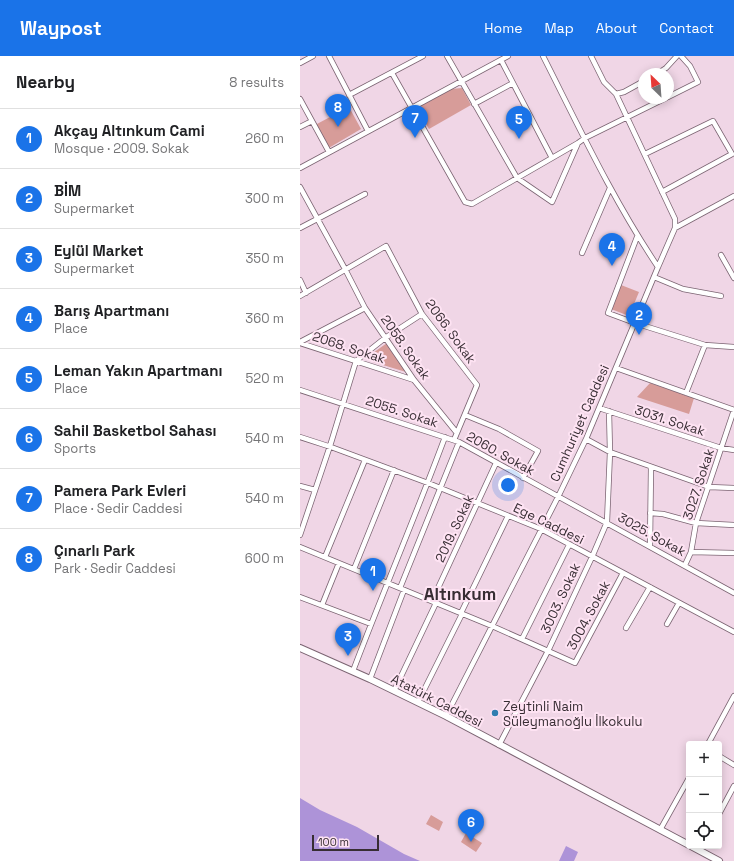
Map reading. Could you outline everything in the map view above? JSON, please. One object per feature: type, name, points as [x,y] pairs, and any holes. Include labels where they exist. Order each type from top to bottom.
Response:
[{"type":"main road","name":"Atatürk Caddesi","points":[[302,648],[446,716],[686,844]]},
{"type":"main road","name":"Atatürk Caddesi","points":[[702,849],[719,861]]},
{"type":"street","points":[[300,63],[313,56]]},
{"type":"street","points":[[330,56],[368,131]]},
{"type":"street","points":[[349,96],[423,56]]},
{"type":"street","points":[[447,56],[517,178],[552,202],[578,143]]},
{"type":"street","points":[[300,168],[508,56]]},
{"type":"street","points":[[543,56],[610,188],[637,236],[658,267]]},
{"type":"street","points":[[591,56],[604,82],[616,94],[675,220],[675,228],[734,196]]},
{"type":"street","points":[[666,68],[677,56]]},
{"type":"street","points":[[674,94],[698,82],[690,66],[681,56]]},
{"type":"street","points":[[501,60],[552,158]]},
{"type":"street","points":[[392,73],[465,202],[472,204],[585,138],[653,104]]},
{"type":"street","points":[[474,104],[513,83]]},
{"type":"street","points":[[616,94],[624,92],[638,84]]},
{"type":"street","points":[[300,99],[328,152]]},
{"type":"street","points":[[300,127],[312,121]]},
{"type":"street","points":[[645,154],[713,121],[733,156],[662,192]]},
{"type":"street","name":"2058. Sokak","points":[[300,187],[365,308],[414,380],[457,433]]},
{"type":"street","points":[[582,253],[610,188]]},
{"type":"street","points":[[300,228],[365,194]]},
{"type":"street","name":"Cumhuriyet Caddesi","points":[[446,716],[542,530],[586,438],[675,228]]},
{"type":"street","points":[[637,236],[608,313],[705,345],[734,347]]},
{"type":"street","name":"2066. Sokak","points":[[345,269],[386,246],[422,314],[477,385],[465,415]]},
{"type":"street","points":[[720,255],[734,278]]},
{"type":"street","points":[[300,296],[345,269]]},
{"type":"street","points":[[654,276],[683,289],[721,296]]},
{"type":"street","points":[[300,280],[306,293]]},
{"type":"street","points":[[300,343],[365,308]]},
{"type":"street","points":[[300,535],[344,403],[356,361],[385,338],[422,314]]},
{"type":"street","name":"2068. Sokak","points":[[300,343],[414,380]]},
{"type":"street","points":[[686,393],[705,345]]},
{"type":"street","points":[[616,368],[734,410]]},
{"type":"street","name":"2055. Sokak","points":[[300,390],[344,403],[457,441]]},
{"type":"street","name":"3031. Sokak","points":[[599,408],[721,448],[734,450]]},
{"type":"street","name":"3027. Sokak","points":[[685,565],[691,552],[696,523],[734,410]]},
{"type":"street","name":"3003. Sokak","points":[[499,745],[548,651],[607,522],[610,452],[609,411]]},
{"type":"street","points":[[370,679],[402,589],[441,488],[457,441],[457,433],[465,415],[499,429],[538,452],[523,478]]},
{"type":"street","name":"Ege Caddesi","points":[[300,437],[330,446],[428,483],[542,530],[734,632]]},
{"type":"street","points":[[353,671],[445,437]]},
{"type":"street","points":[[586,438],[610,452],[708,487],[734,488]]},
{"type":"street","name":"2060. Sokak","points":[[457,441],[558,497]]},
{"type":"street","points":[[325,557],[365,460]]},
{"type":"street","name":"2019. Sokak","points":[[394,691],[496,463]]},
{"type":"street","points":[[650,546],[651,467]]},
{"type":"street","points":[[354,569],[394,470]]},
{"type":"street","points":[[300,486],[315,490]]},
{"type":"street","name":"3025. Sokak","points":[[558,497],[607,522],[734,593]]},
{"type":"street","points":[[650,513],[663,514],[696,523],[734,525]]},
{"type":"street","points":[[418,702],[462,614],[508,516]]},
{"type":"street","points":[[522,639],[569,545]]},
{"type":"street","points":[[300,547],[492,626],[548,651]]},
{"type":"street","points":[[691,552],[734,553]]},
{"type":"street","points":[[322,605],[339,563]]},
{"type":"street","name":"3004. Sokak","points":[[548,651],[574,663],[623,573]]},
{"type":"street","points":[[626,628],[650,587]]},
{"type":"street","points":[[300,597],[371,624]]},
{"type":"street","points":[[667,624],[679,603]]},
{"type":"street","points":[[300,655],[302,648]]},
{"type":"street","points":[[710,741],[734,696]]},
{"type":"street","points":[[722,758],[734,765]]},
{"type":"street","points":[[660,830],[686,783]]},
{"type":"street","points":[[720,813],[734,786]]},
{"type":"shaded area","points":[[462,88],[471,105],[429,129],[416,107],[451,89]]},
{"type":"shaded area","points":[[349,107],[361,129],[327,149],[315,125]]},
{"type":"shaded area","points":[[621,285],[639,292],[629,316],[611,309]]},
{"type":"shaded area","points":[[387,343],[406,372],[373,362],[370,355]]},
{"type":"shaded area","points":[[650,383],[694,398],[689,414],[637,397]]},
{"type":"shaded area","points":[[300,798],[320,810],[357,827],[404,854],[420,861],[300,861]]},
{"type":"shaded area","points":[[431,815],[443,822],[439,831],[426,824]]},
{"type":"shaded area","points":[[466,833],[482,843],[476,852],[461,842]]},
{"type":"shaded area","points":[[566,846],[578,852],[574,861],[559,861]]},
{"type":"place","name":"Çınarlı Park","points":[[338,127]]},
{"type":"place","name":"Pamera Park Evleri","points":[[415,138]]},
{"type":"place","name":"Leman Yakın Apartmanı","points":[[519,139]]},
{"type":"place","name":"Barış Apartmanı","points":[[612,266]]},
{"type":"place","name":"BİM","points":[[639,335]]},
{"type":"place","name":"Akçay Altınkum Cami","points":[[373,591]]},
{"type":"place","name":"Eylül Market","points":[[348,656]]},
{"type":"place","name":"Zeytinli Naim Süleymanoğlu İlkokulu","points":[[495,713]]},
{"type":"place","name":"Sahil Basketbol Sahası","points":[[471,842]]},
{"type":"district","name":"Altınkum","points":[[460,594]]}]
